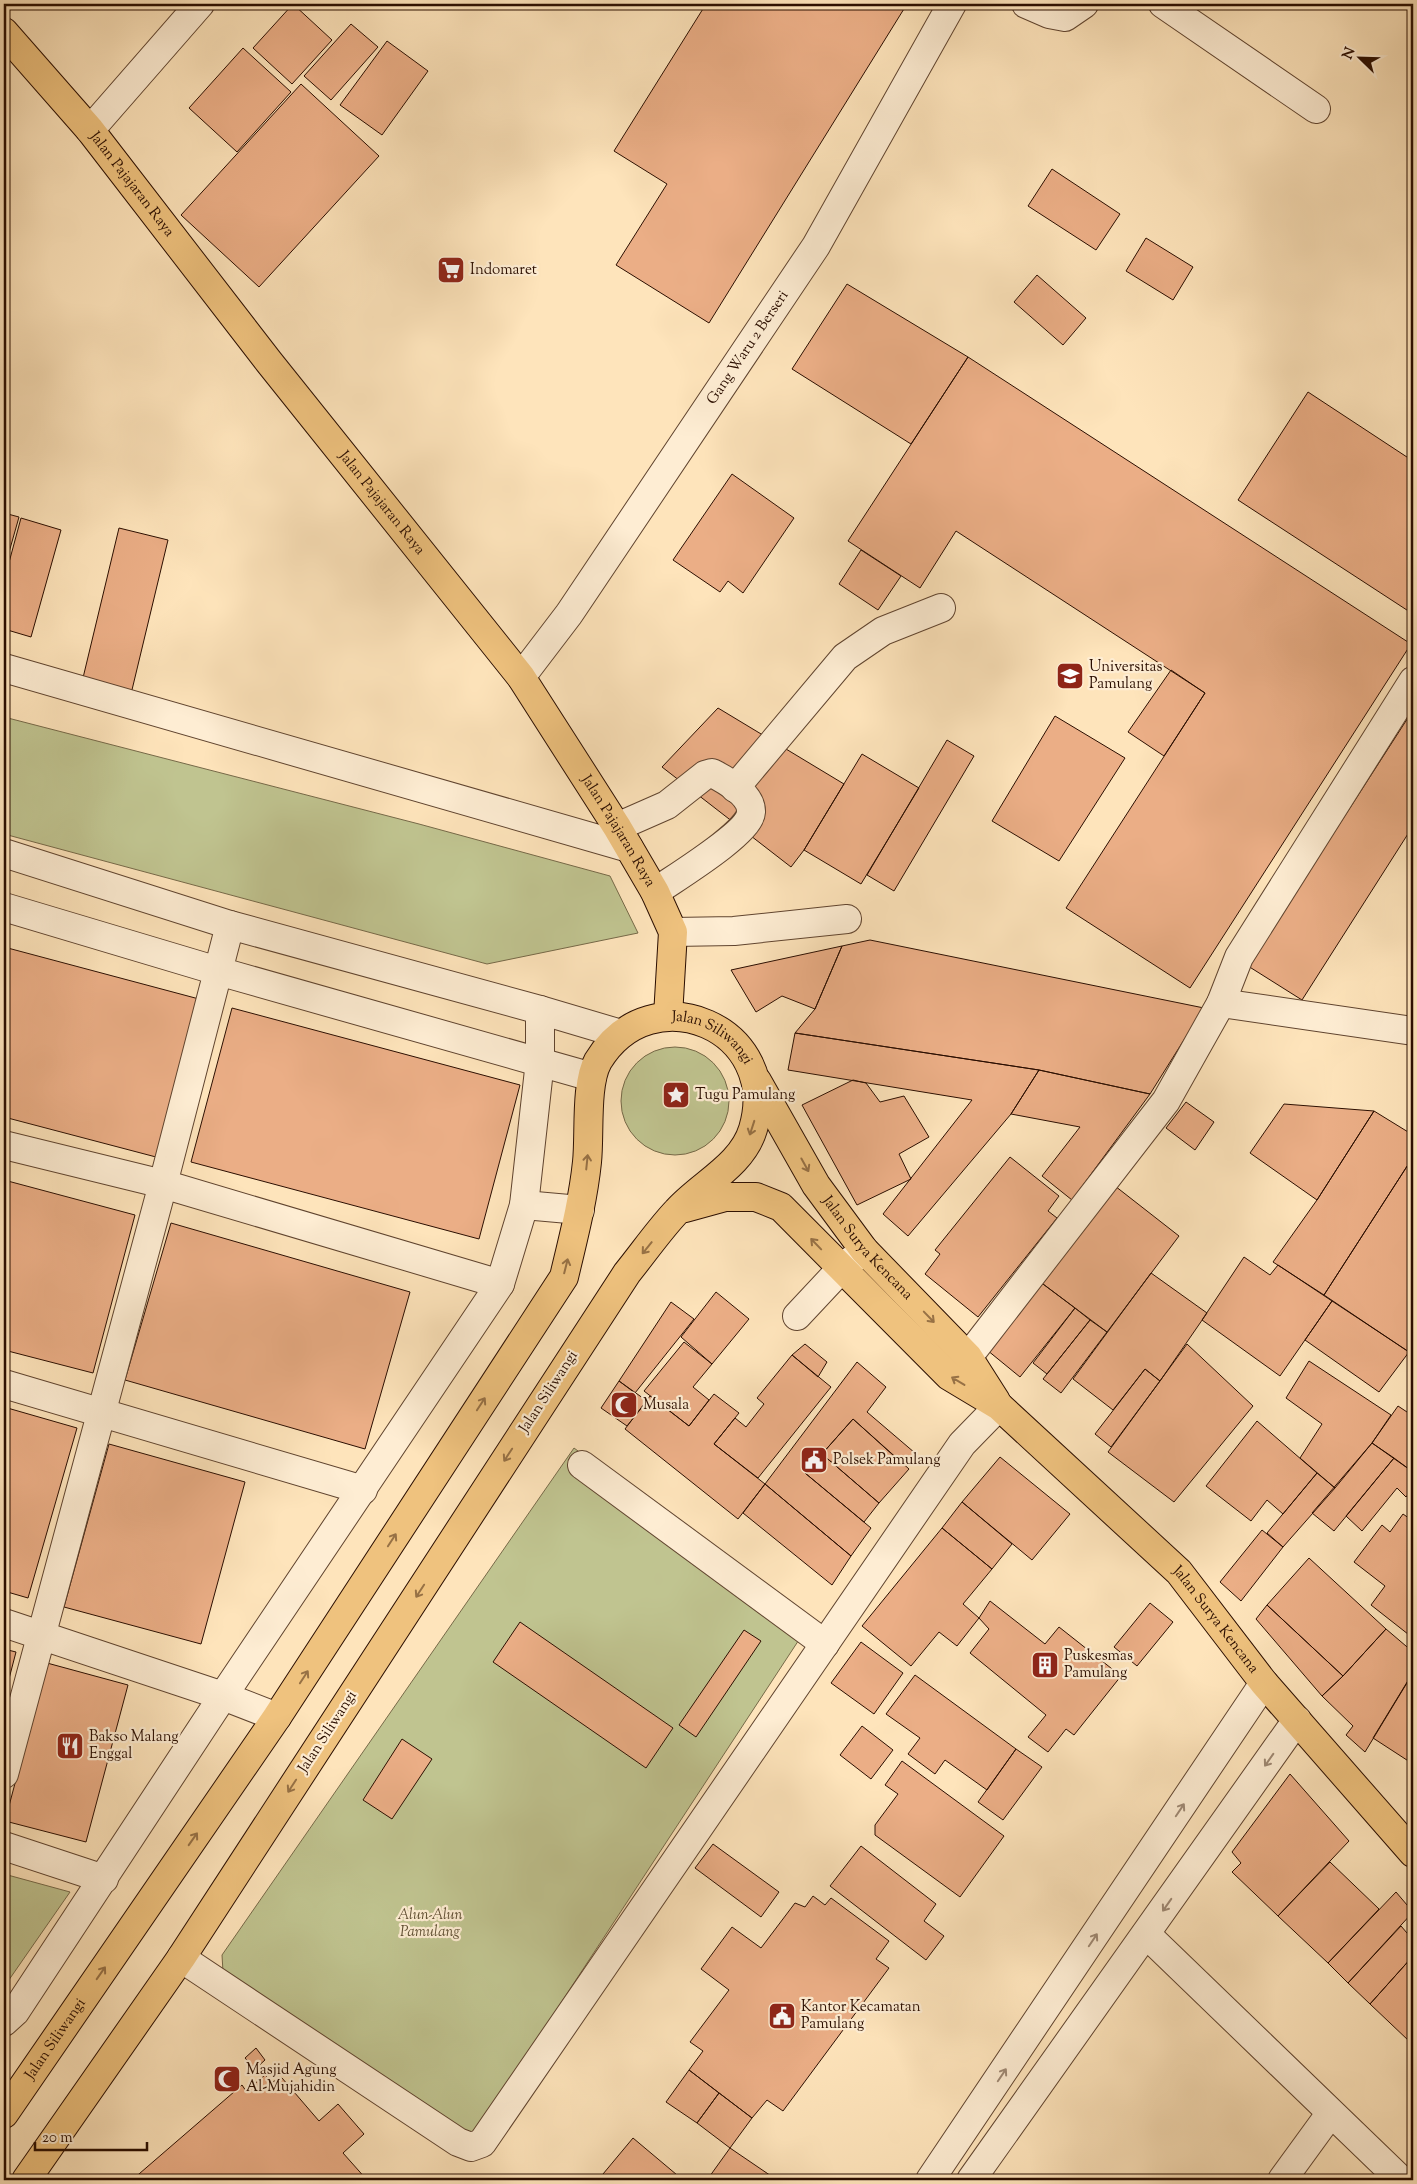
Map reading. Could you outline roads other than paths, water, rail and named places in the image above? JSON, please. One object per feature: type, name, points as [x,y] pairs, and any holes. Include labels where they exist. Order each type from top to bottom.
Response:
[{"type":"main road","name":"Jalan Pajajaran Raya","points":[[4,32],[90,130],[269,362],[521,677],[623,837],[674,932]]},
{"type":"main road","points":[[668,1016],[674,932]]},
{"type":"main road","name":"Jalan Siliwangi","points":[[4,2114],[277,1717],[564,1277],[580,1210],[588,1161],[592,1077],[597,1062],[614,1039],[640,1022],[668,1016],[698,1019],[724,1032],[743,1052],[755,1077],[758,1104],[753,1130],[740,1154],[678,1210],[627,1273],[180,1958],[26,2180]]},
{"type":"main road","name":"Jalan Surya Kencana","points":[[755,1077],[816,1185],[864,1250],[968,1357],[999,1406]]},
{"type":"main road","name":"Jalan Surya Kencana","points":[[678,1210],[725,1197],[756,1197],[781,1208],[949,1376],[999,1406],[1179,1572],[1264,1683],[1413,1852]]},
{"type":"street","points":[[90,130],[200,4]]},
{"type":"street","name":"Gang Waru 2 Berseri","points":[[521,677],[569,614],[816,246],[952,4]]},
{"type":"street","points":[[1026,4],[1049,14],[1065,17],[1084,4]]},
{"type":"street","points":[[1163,4],[1316,109]]},
{"type":"street","points":[[735,788],[845,657],[884,631],[941,608]]},
{"type":"street","points":[[4,668],[623,837],[705,775],[712,773],[735,788],[749,802],[751,813],[748,821],[725,844],[654,892]]},
{"type":"street","points":[[968,1357],[1166,1101],[1221,1003],[1240,957],[1413,681]]},
{"type":"street","points":[[4,853],[230,925],[621,1034]]},
{"type":"street","points":[[4,906],[218,971],[592,1077]]},
{"type":"street","points":[[674,932],[734,931],[847,919]]},
{"type":"street","points":[[4,1774],[163,1184],[230,925]]},
{"type":"street","points":[[1221,1003],[1413,1031]]},
{"type":"street","points":[[4,2022],[15,2012],[104,1879],[222,1696],[363,1490],[500,1284],[524,1205],[540,1061],[540,1010]]},
{"type":"street","points":[[4,1145],[163,1184],[500,1284]]},
{"type":"street","points":[[524,1205],[580,1210]]},
{"type":"street","points":[[797,1316],[841,1269],[864,1250]]},
{"type":"street","points":[[4,1384],[363,1490]]},
{"type":"street","points":[[180,1958],[458,2142],[471,2147],[482,2143],[962,1444],[999,1406]]},
{"type":"street","points":[[582,1465],[825,1644]]},
{"type":"street","points":[[4,1623],[42,1634],[277,1717]]},
{"type":"street","points":[[930,2180],[975,2116],[1264,1683]]},
{"type":"street","points":[[972,2180],[1297,1720]]},
{"type":"street","points":[[4,1846],[104,1879]]},
{"type":"street","points":[[1146,1934],[1330,2114],[1401,2180]]},
{"type":"street","points":[[1282,2180],[1330,2114]]},
{"type":"street","points":[[975,2116],[1005,2133]]},
{"type":"place","name":"Indomaret","points":[[451,270]]},
{"type":"place","name":"Universitas Pamulang","points":[[1070,676]]},
{"type":"place","name":"Tugu Pamulang","points":[[676,1095]]},
{"type":"place","name":"Musala","points":[[624,1405]]},
{"type":"place","name":"Polsek Pamulang","points":[[814,1460]]},
{"type":"place","name":"Puskesmas Pamulang","points":[[1045,1665]]},
{"type":"place","name":"Bakso Malang Enggal","points":[[70,1746]]},
{"type":"place","name":"Kantor Kecamatan Pamulang","points":[[782,2016]]},
{"type":"place","name":"Masjid Agung Al-Mujahidin","points":[[227,2079]]},
{"type":"park label","name":"Alun-Alun Pamulang","points":[[430,1924]]}]
